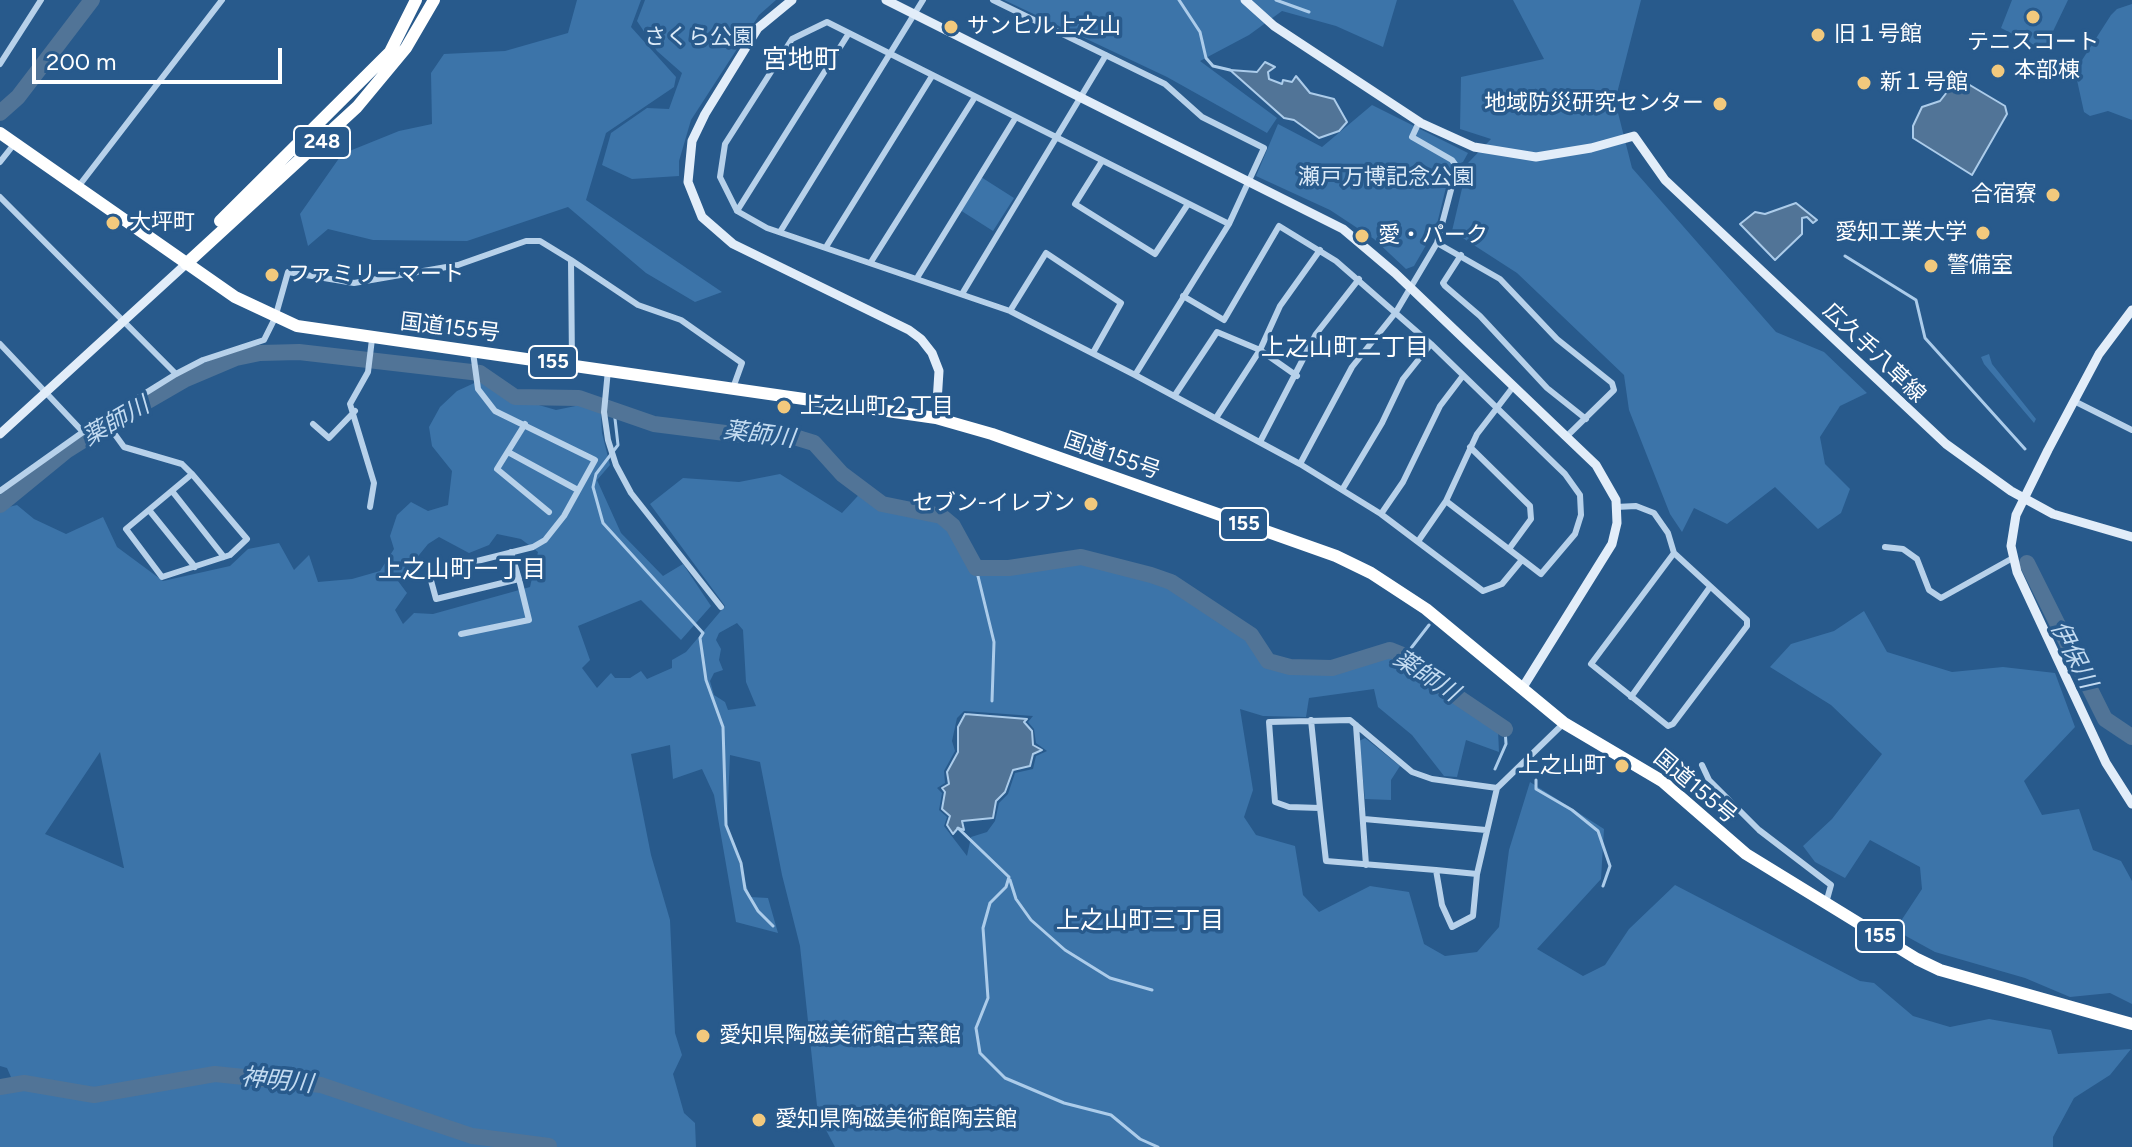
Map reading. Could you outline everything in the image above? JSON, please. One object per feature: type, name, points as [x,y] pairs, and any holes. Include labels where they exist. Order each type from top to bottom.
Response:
[{"type":"highway","name":"248","points":[[183,261],[390,52],[416,0]]},
{"type":"highway","name":"248","points":[[183,261],[357,107],[406,48],[434,0]]},
{"type":"highway","name":"国道155号","points":[[0,133],[183,261],[275,318],[297,326],[936,418],[992,434],[1345,560],[1426,609],[1564,723],[1662,781],[1746,854],[1826,903],[1940,970],[2132,1024]]},
{"type":"street","points":[[0,64],[41,0]]},
{"type":"street","points":[[78,187],[222,0]]},
{"type":"street","points":[[792,0],[758,28],[705,114],[692,141],[688,182],[702,217],[733,244],[909,330],[921,339],[932,353],[939,371],[936,418]]},
{"type":"street","points":[[886,0],[1343,229],[1410,287],[1567,436],[1609,482],[1616,507],[1612,544],[1523,687]]},
{"type":"street","points":[[780,232],[923,0]]},
{"type":"street","points":[[993,0],[1165,84],[1202,117],[1264,148],[1229,224],[1135,375]]},
{"type":"street","points":[[1245,0],[1274,26],[1419,122],[1412,137],[1452,160],[1457,167],[1437,243],[1396,312],[1352,367],[1300,464]]},
{"type":"street","points":[[1229,224],[827,22],[792,39],[725,144],[720,165],[725,191],[737,211],[760,225],[1010,311],[1094,351],[1300,464],[1419,540],[1483,591],[1502,584],[1521,561]]},
{"type":"street","points":[[737,211],[849,33]]},
{"type":"street","points":[[962,294],[1083,98],[1106,55]]},
{"type":"street","points":[[826,247],[932,76]]},
{"type":"street","points":[[871,262],[975,97]]},
{"type":"street","points":[[917,278],[1016,117]]},
{"type":"street","name":"広久手八草線","points":[[1419,122],[1474,147],[1514,156],[1560,154],[1634,136],[1665,180],[1916,418],[1985,474],[2053,514],[2132,537]]},
{"type":"street","points":[[0,162],[14,142]]},
{"type":"street","points":[[1102,161],[1075,204],[1155,254],[1188,204]]},
{"type":"street","points":[[0,197],[176,374]]},
{"type":"street","points":[[1183,296],[1224,320],[1279,226],[1320,250],[1359,279],[1431,344],[1565,474],[1580,495],[1581,515],[1575,534],[1541,574],[1446,501]]},
{"type":"street","points":[[0,491],[103,418],[176,374],[203,360],[264,340],[275,318],[288,272],[354,283],[458,265],[526,241],[540,241],[638,305],[681,320],[742,363],[733,389]]},
{"type":"street","points":[[1437,243],[1500,279],[1557,339],[1612,383],[1614,390],[1567,436]]},
{"type":"street","points":[[1216,418],[1260,350],[1280,306],[1320,250]]},
{"type":"street","points":[[1010,311],[1046,253],[1121,303],[1094,351]]},
{"type":"street","points":[[1461,255],[1443,283],[1445,286],[1480,316],[1547,388],[1586,419]]},
{"type":"street","points":[[571,260],[572,364]]},
{"type":"street","points":[[0,434],[123,322],[183,261]]},
{"type":"street","points":[[1260,442],[1326,319],[1359,279]]},
{"type":"street","points":[[2132,310],[2108,338],[2024,498],[2016,515],[2011,559],[2106,763],[2132,804]]},
{"type":"street","points":[[1175,395],[1217,332],[1260,350],[1297,376]]},
{"type":"street","points":[[370,507],[374,483],[355,411],[350,404],[368,372],[372,339]]},
{"type":"street","points":[[0,344],[83,432]]},
{"type":"street","points":[[1342,490],[1382,423],[1403,379],[1431,344]]},
{"type":"street","points":[[473,351],[474,375],[484,399],[495,411],[595,460],[576,489],[564,516],[545,540],[429,573],[436,599],[519,579]]},
{"type":"street","points":[[608,370],[604,412],[616,465],[638,501],[721,607]]},
{"type":"street","points":[[1381,514],[1403,482],[1440,406],[1462,377]]},
{"type":"street","points":[[1419,540],[1446,501],[1470,447],[1513,387]]},
{"type":"street","points":[[2074,401],[2132,430]]},
{"type":"street","points":[[313,424],[329,438],[355,411]]},
{"type":"street","points":[[103,418],[124,447],[182,464],[192,474],[247,539],[224,557],[162,577],[126,529],[192,474]]},
{"type":"street","points":[[525,424],[497,469],[549,512]]},
{"type":"street","points":[[1470,447],[1530,506],[1531,519],[1509,549]]},
{"type":"street","points":[[508,452],[576,489]]},
{"type":"street","points":[[172,491],[224,557]]},
{"type":"street","points":[[1616,507],[1636,506],[1654,513],[1668,533],[1674,553],[1747,620],[1747,626],[1673,724],[1668,726],[1591,664],[1674,553]]},
{"type":"street","points":[[149,510],[195,567]]},
{"type":"street","points":[[1885,547],[1903,549],[1917,559],[1929,590],[1941,598],[2011,559]]},
{"type":"street","points":[[461,634],[529,620],[511,552]]},
{"type":"street","points":[[1631,697],[1710,587]]},
{"type":"street","points":[[1311,720],[1326,861],[1477,874]]},
{"type":"street","points":[[1320,808],[1289,807],[1275,802],[1269,722],[1350,720],[1412,772],[1432,779],[1497,788]]},
{"type":"street","points":[[1436,870],[1442,905],[1452,927],[1473,916],[1477,874],[1497,788],[1564,723]]},
{"type":"street","points":[[1356,725],[1366,865]]},
{"type":"street","points":[[1702,765],[1709,780],[1759,830],[1831,885],[1826,903]]},
{"type":"street","points":[[1364,819],[1486,830]]},
{"type":"green space","points":[[577,0],[641,0],[631,27],[676,77],[674,87],[606,133],[586,200],[722,292],[695,302],[646,273],[568,207],[467,241],[373,240],[328,229],[308,246],[300,214],[342,154],[399,131],[432,124],[431,73],[444,54],[505,51],[568,33]]},
{"type":"green space","name":"さくら公園","points":[[645,0],[776,0],[759,15],[691,120],[679,161],[679,176],[632,179],[602,165],[611,133],[647,108],[669,109],[682,73],[657,51],[637,21]]},
{"type":"green space","points":[[1004,0],[1397,0],[1383,47],[1336,26],[1282,11],[1249,35],[1200,61],[1277,118],[1267,133],[1167,77]]},
{"type":"green space","points":[[1513,0],[1641,0],[1615,101],[1632,168],[1776,332],[1824,352],[1867,393],[1840,406],[1820,437],[1825,464],[1850,489],[1841,513],[1818,529],[1775,487],[1727,524],[1694,508],[1682,532],[1670,514],[1629,410],[1624,375],[1517,273],[1452,231],[1468,163],[1491,139],[1460,129],[1461,77],[1544,59]]},
{"type":"green space","name":"テニスコート","points":[[2012,0],[2068,0],[2044,50],[2001,28]]},
{"type":"green space","points":[[2132,4],[2132,120],[2108,111],[2090,116],[2084,112],[2075,71],[2111,15],[2117,9]]},
{"type":"green space","name":"瀬戸万博記念公園","points":[[1372,105],[1468,153],[1463,162],[1451,167],[1436,228],[1414,266],[1406,269],[1374,239],[1330,210],[1256,176],[1278,124],[1322,147]]},
{"type":"green space","points":[[981,177],[1014,198],[993,231],[960,210]]},
{"type":"green space","points":[[1989,354],[1992,364],[2036,419],[2034,423],[1984,364],[1981,357]]},
{"type":"green space","points":[[483,379],[511,397],[556,410],[600,401],[602,433],[610,465],[597,480],[621,533],[663,576],[683,564],[711,606],[681,640],[641,600],[578,626],[590,660],[582,668],[597,688],[611,673],[615,678],[630,678],[641,671],[647,679],[672,668],[672,660],[686,652],[725,606],[650,504],[683,478],[739,482],[780,474],[842,513],[868,485],[883,497],[935,507],[974,570],[1007,574],[1075,562],[1101,564],[1167,586],[1247,636],[1265,664],[1291,672],[1344,669],[1385,654],[1411,653],[1424,668],[1429,683],[1498,730],[1499,752],[1466,740],[1457,777],[1444,776],[1412,735],[1378,707],[1374,689],[1309,698],[1306,717],[1263,716],[1240,709],[1253,790],[1244,817],[1256,835],[1295,846],[1303,895],[1319,912],[1370,886],[1409,892],[1424,944],[1445,956],[1477,952],[1499,927],[1509,850],[1530,782],[1604,829],[1601,879],[1537,949],[1583,976],[1605,965],[1629,929],[1675,885],[1860,981],[1874,983],[1913,1016],[1950,1027],[1989,1019],[2051,1030],[2058,1054],[2131,1049],[2110,1075],[2074,1098],[2053,1137],[2053,1147],[835,1147],[818,1115],[800,946],[782,875],[760,762],[730,755],[727,825],[750,897],[768,898],[778,933],[736,922],[714,795],[702,769],[673,779],[670,745],[631,754],[651,855],[670,920],[675,1033],[682,1055],[673,1074],[684,1113],[695,1123],[696,1147],[0,1147],[0,1090],[14,1084],[7,1068],[0,1066],[0,509],[17,505],[34,519],[66,534],[103,517],[117,547],[163,581],[230,566],[248,549],[279,543],[294,570],[309,555],[318,582],[352,579],[380,571],[394,549],[390,536],[397,515],[411,502],[428,511],[448,505],[452,471],[432,446],[429,427],[440,407],[457,391]],"holes":[[[497,534],[521,539],[538,552],[530,587],[433,614],[414,613],[403,624],[395,610],[407,593],[398,581],[428,544],[439,537],[469,553],[489,545]],[[737,623],[743,630],[746,682],[756,706],[728,710],[725,702],[714,695],[710,681],[714,673],[723,670],[719,660],[721,649],[716,640],[719,633]],[[964,711],[1033,716],[1028,722],[1034,729],[1036,743],[1047,751],[1036,756],[1033,769],[1015,773],[1008,794],[999,803],[995,821],[987,832],[971,837],[967,856],[944,826],[947,817],[939,810],[942,793],[937,788],[945,783],[944,771],[955,751],[952,741],[957,718]],[[100,752],[124,868],[45,834]]]},
{"type":"green space","points":[[1864,611],[1887,652],[1952,672],[2003,667],[2055,673],[2075,727],[2024,781],[2042,815],[2079,809],[2093,850],[2121,861],[2132,881],[2132,1004],[2110,993],[2070,997],[2025,978],[1935,952],[1895,930],[1922,889],[1920,867],[1870,840],[1845,878],[1815,862],[1803,846],[1832,819],[1882,754],[1831,705],[1770,667],[1791,644],[1834,631]]},
{"type":"green space","points":[[1365,738],[1400,766],[1391,780],[1391,800],[1365,799],[1359,741]]},
{"type":"shaded area","points":[[1265,62],[1275,67],[1268,72],[1269,79],[1282,84],[1283,80],[1292,82],[1296,76],[1310,93],[1334,99],[1347,122],[1339,131],[1319,138],[1294,120],[1284,118],[1230,70],[1257,72]]},
{"type":"shaded area","points":[[1958,78],[2005,106],[2007,114],[1972,175],[1913,138],[1913,126],[1922,107],[1940,101]]},
{"type":"shaded area","points":[[1796,203],[1817,220],[1813,223],[1807,217],[1802,218],[1802,234],[1775,260],[1740,224],[1755,212],[1765,214]]},
{"type":"shaded area","points":[[965,714],[1027,719],[1024,722],[1032,731],[1033,745],[1042,750],[1033,754],[1030,766],[1013,770],[1005,792],[996,801],[993,818],[962,821],[964,830],[958,828],[953,834],[947,825],[950,816],[942,809],[945,792],[942,788],[949,784],[947,772],[958,752],[958,727]]},
{"type":"waterway","points":[[0,113],[18,97],[92,0]]},
{"type":"waterway","points":[[1179,0],[1200,32],[1206,58],[1213,66],[1230,70]]},
{"type":"waterway","points":[[1276,0],[1309,12]]},
{"type":"waterway","points":[[1845,256],[1916,300],[1925,338],[2025,449]]},
{"type":"waterway","name":"薬師川","points":[[0,505],[66,451],[120,417],[184,380],[236,358],[260,353],[299,352],[480,373],[515,397],[579,398],[654,424],[741,435],[788,435],[814,443],[842,474],[882,504],[941,516],[953,526],[976,568],[1009,568],[1081,557],[1151,575],[1171,582],[1251,635],[1268,661],[1290,667],[1332,668],[1390,650],[1405,656],[1413,667],[1505,729]]},
{"type":"waterway","points":[[614,410],[618,445],[596,474],[593,487],[603,523],[703,633],[700,638],[706,680],[723,727],[726,825],[741,863],[745,889],[758,911],[773,926]]},
{"type":"waterway","name":"伊保川","points":[[2027,563],[2105,719],[2132,737]]},
{"type":"waterway","points":[[976,568],[994,642],[992,701]]},
{"type":"waterway","points":[[1405,656],[1429,625]]},
{"type":"waterway","points":[[1495,769],[1506,744],[1505,729]]},
{"type":"waterway","points":[[1536,780],[1536,789],[1572,810],[1598,831],[1610,866],[1603,886]]},
{"type":"waterway","points":[[958,828],[1009,877],[1006,887],[990,903],[983,928],[988,998],[976,1028],[980,1053],[1005,1078],[1064,1103],[1111,1115],[1140,1139],[1158,1147]]},
{"type":"waterway","points":[[1010,880],[1016,899],[1031,920],[1065,950],[1110,978],[1152,990]]},
{"type":"waterway","name":"神明川","points":[[0,1087],[24,1083],[94,1095],[215,1074],[321,1085],[472,1136],[549,1146]]},
{"type":"place","name":"テニスコート","points":[[2033,17]]},
{"type":"place","name":"サンヒル上之山","points":[[951,27]]},
{"type":"place","name":"旧１号館","points":[[1818,35]]},
{"type":"place","name":"本部棟","points":[[1998,71]]},
{"type":"place","name":"新１号館","points":[[1864,83]]},
{"type":"place","name":"地域防災研究センター","points":[[1720,104]]},
{"type":"place","name":"合宿寮","points":[[2053,195]]},
{"type":"place","name":"大坪町","points":[[113,223]]},
{"type":"place","name":"愛知工業大学","points":[[1983,233]]},
{"type":"place","name":"愛・パーク","points":[[1362,236]]},
{"type":"place","name":"警備室","points":[[1931,266]]},
{"type":"place","name":"ファミリーマート","points":[[272,275]]},
{"type":"place","name":"上之山町２丁目","points":[[784,407]]},
{"type":"place","name":"セブン-イレブン","points":[[1091,504]]},
{"type":"place","name":"上之山町","points":[[1622,766]]},
{"type":"place","name":"愛知県陶磁美術館古窯館","points":[[703,1036]]},
{"type":"place","name":"愛知県陶磁美術館陶芸館","points":[[759,1120]]},
{"type":"district","name":"宮地町","points":[[801,60]]},
{"type":"district","name":"上之山町二丁目","points":[[1345,348]]},
{"type":"district","name":"上之山町一丁目","points":[[462,570]]},
{"type":"district","name":"上之山町三丁目","points":[[1140,921]]}]
